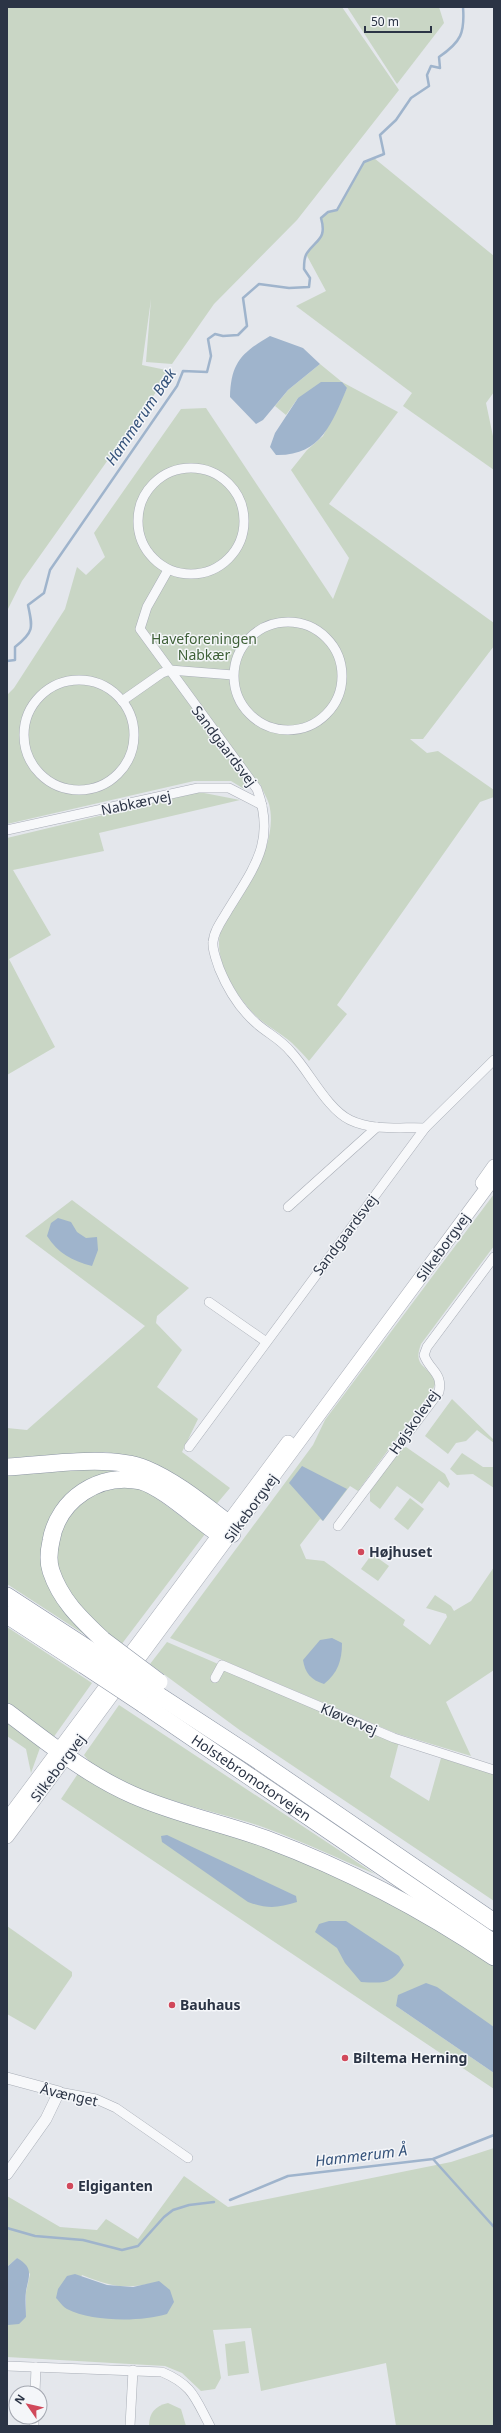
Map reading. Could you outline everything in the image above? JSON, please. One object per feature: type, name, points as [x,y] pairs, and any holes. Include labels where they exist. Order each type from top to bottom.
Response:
[{"type":"highway","points":[[7,1467],[104,1461],[145,1468],[164,1478],[226,1530]]},
{"type":"highway","points":[[152,1692],[93,1652],[73,1612],[60,1593],[50,1569],[49,1550],[53,1531],[63,1510],[77,1495],[97,1484],[111,1481],[144,1482],[226,1530]]},
{"type":"highway","name":"Holstebromotorvejen","points":[[7,1596],[152,1692],[494,1943]]},
{"type":"highway","name":"Holstebromotorvejen","points":[[7,1615],[93,1652]]},
{"type":"highway","name":"Holstebromotorvejen","points":[[152,1692],[215,1722],[256,1759],[494,1922]]},
{"type":"highway","points":[[7,1712],[63,1753],[102,1779],[133,1796],[264,1838],[328,1864],[376,1887],[463,1936],[494,1957]]},
{"type":"highway","points":[[446,1889],[494,1914]]},
{"type":"main road","name":"Silkeborgvej","points":[[7,1837],[63,1753],[494,1166]]},
{"type":"main road","name":"Silkeborgvej","points":[[226,1530],[494,1178]]},
{"type":"main road","name":"Silkeborgvej","points":[[7,1819],[63,1753]]},
{"type":"street","points":[[199,468],[217,474],[232,486],[241,501],[245,520],[242,538],[234,555],[220,567],[202,574],[184,575],[168,570],[151,557],[142,541],[138,523],[140,504],[149,488],[163,476],[181,469],[199,468]]},
{"type":"street","name":"Sandgaardsvej","points":[[168,570],[147,607],[140,629],[189,699],[257,789],[262,805],[265,833],[261,850],[218,927],[213,942],[216,959],[225,983],[239,1006],[290,1050],[334,1108],[349,1119],[361,1124],[377,1127],[425,1128]]},
{"type":"street","points":[[290,622],[301,623],[316,630],[328,640],[337,654],[341,669],[341,685],[336,701],[326,714],[313,724],[282,730],[266,726],[253,718],[242,705],[235,691],[233,674],[236,659],[241,649],[255,633],[269,625],[290,622]]},
{"type":"street","points":[[122,701],[162,673],[170,670],[233,674]]},
{"type":"street","points":[[71,680],[90,681],[108,688],[122,701],[132,718],[134,737],[130,756],[120,772],[105,784],[87,790],[68,790],[50,782],[35,770],[26,753],[24,734],[27,715],[38,698],[48,690],[71,680]]},
{"type":"street","name":"Nabkærvej","points":[[7,830],[198,788],[229,788],[262,805]]},
{"type":"street","name":"Sandgaardsvej","points":[[189,1447],[425,1128],[494,1060]]},
{"type":"street","points":[[288,1207],[377,1127]]},
{"type":"street","name":"Højskolevej","points":[[338,1526],[439,1392],[441,1382],[427,1363],[424,1355],[427,1347],[494,1257]]},
{"type":"street","points":[[209,1302],[266,1341]]},
{"type":"street","name":"Kløvervej","points":[[215,1678],[222,1665],[394,1738],[494,1770]]},
{"type":"street","name":"Åvænget","points":[[7,2078],[17,2083],[96,2099],[116,2108],[188,2158]]},
{"type":"street","points":[[7,2174],[46,2119],[59,2092]]},
{"type":"street","points":[[7,2366],[162,2372],[178,2378],[190,2388],[210,2426]]},
{"type":"street","points":[[35,2385],[36,2367]]},
{"type":"street","points":[[130,2426],[133,2370]]},
{"type":"green space","points":[[7,7],[342,7],[399,90],[297,220],[214,304],[172,364],[146,362],[151,299],[142,365],[171,371],[22,581],[7,611]]},
{"type":"green space","points":[[347,7],[439,7],[444,23],[397,84]]},
{"type":"green space","points":[[374,158],[494,256],[494,392],[486,403],[494,441],[494,470],[403,406],[412,393],[296,306],[326,291],[306,254],[320,238],[322,229],[321,218],[328,212],[337,210],[364,162]]},
{"type":"green space","name":"Haveforeningen Nabkær","points":[[320,364],[342,382],[398,412],[329,504],[494,623],[494,646],[423,739],[410,739],[427,753],[438,751],[494,790],[494,797],[480,802],[337,1005],[347,1014],[309,1061],[292,1043],[259,1019],[247,1007],[227,976],[220,953],[219,941],[221,930],[257,870],[269,836],[271,820],[269,804],[260,784],[244,789],[231,781],[194,781],[7,824],[7,695],[14,688],[65,609],[77,567],[86,575],[105,557],[94,533],[181,409],[206,408],[333,599],[349,558],[291,470],[307,450],[323,436],[347,388],[298,398],[286,415],[275,406],[288,390]]},
{"type":"green space","points":[[199,792],[240,800],[99,833],[104,851],[13,870],[51,935],[9,959],[55,1047],[7,1075],[7,838]]},
{"type":"green space","points":[[494,1194],[494,1246],[421,1344],[419,1352],[420,1362],[422,1366],[433,1376],[436,1382],[433,1389],[358,1491],[350,1486],[323,1521],[320,1519],[300,1545],[306,1559],[324,1561],[405,1620],[403,1625],[430,1645],[447,1617],[446,1614],[426,1608],[435,1595],[451,1606],[454,1611],[471,1601],[494,1567],[494,1670],[446,1702],[471,1756],[395,1733],[170,1638],[313,1445],[325,1420]]},
{"type":"green space","points":[[72,1200],[189,1288],[157,1316],[156,1323],[182,1350],[157,1387],[198,1419],[182,1452],[230,1488],[214,1507],[138,1458],[106,1452],[7,1458],[7,1428],[27,1430],[145,1326],[25,1236]]},
{"type":"green space","points":[[452,1399],[494,1440],[494,1443],[477,1430],[466,1441],[456,1443],[448,1454],[425,1436]]},
{"type":"green space","points":[[406,1447],[445,1474],[450,1484],[448,1488],[439,1481],[422,1504],[397,1486],[380,1509],[370,1501],[370,1491],[401,1449]]},
{"type":"green space","points":[[462,1453],[483,1467],[494,1467],[494,1488],[473,1474],[457,1475],[450,1469]]},
{"type":"green space","points":[[106,1467],[135,1473],[89,1481],[44,1548],[93,1640],[7,1584],[7,1473]]},
{"type":"green space","points":[[123,1487],[144,1489],[205,1534],[121,1645],[88,1616],[77,1604],[62,1578],[58,1564],[57,1550],[59,1538],[68,1518],[79,1504],[95,1494]]},
{"type":"green space","points":[[410,1498],[424,1509],[408,1530],[394,1519]]},
{"type":"green space","points":[[372,1554],[389,1566],[378,1581],[361,1569]]},
{"type":"green space","points":[[7,1627],[92,1683],[53,1738],[7,1704]]},
{"type":"green space","points":[[167,1642],[399,1742],[390,1777],[429,1801],[441,1758],[494,1774],[494,1901],[241,1731],[150,1664]]},
{"type":"green space","points":[[119,1705],[375,1874],[268,1829],[169,1800],[142,1790],[118,1780],[98,1768],[84,1755]]},
{"type":"green space","points":[[7,1718],[41,1745],[31,1773],[26,1749],[7,1736]]},
{"type":"green space","points":[[79,1772],[229,1830],[340,1877],[406,1910],[494,1966],[494,2027],[489,2024],[396,2006],[494,2073],[494,2089],[61,1799]]},
{"type":"green space","points":[[7,1926],[72,1972],[72,1976],[35,2030],[7,2014]]},
{"type":"green space","points":[[494,2148],[494,2426],[396,2426],[386,2363],[261,2391],[251,2328],[213,2330],[221,2378],[215,2389],[201,2391],[182,2373],[165,2366],[7,2357],[7,2325],[26,2317],[26,2292],[30,2274],[17,2258],[7,2267],[7,2196],[60,2227],[97,2230],[106,2219],[138,2239],[184,2176],[228,2207],[451,2162]],"holes":[[[82,2275],[103,2283],[120,2286],[138,2286],[159,2282],[67,2309]]]},
{"type":"green space","points":[[245,2341],[249,2373],[228,2376],[225,2344]]},
{"type":"green space","points":[[168,2403],[181,2409],[186,2426],[149,2426],[150,2417],[156,2408]]},
{"type":"water","points":[[270,336],[303,348],[320,364],[288,390],[263,420],[256,424],[230,397],[231,385],[235,367],[240,360],[252,348]]},
{"type":"water","points":[[321,382],[342,382],[347,388],[330,425],[323,435],[304,450],[291,454],[276,455],[270,447],[275,433],[298,398]]},
{"type":"water","points":[[58,1218],[71,1222],[77,1232],[86,1238],[97,1237],[98,1250],[92,1266],[78,1262],[66,1256],[51,1242],[47,1236],[51,1223]]},
{"type":"water","points":[[302,1466],[347,1489],[323,1521],[289,1483]]},
{"type":"water","points":[[332,1638],[342,1643],[340,1661],[336,1671],[324,1684],[309,1675],[305,1669],[303,1660],[320,1640]]},
{"type":"water","points":[[167,1835],[296,1896],[297,1902],[284,1906],[267,1907],[248,1902],[162,1842],[161,1836]]},
{"type":"water","points":[[329,1921],[346,1921],[399,1956],[404,1965],[395,1976],[386,1981],[375,1983],[361,1982],[345,1963],[337,1948],[315,1932],[319,1924]]},
{"type":"water","points":[[426,1983],[437,1987],[494,2027],[494,2073],[396,2006],[398,1995]]},
{"type":"water","points":[[17,2258],[26,2265],[29,2272],[26,2294],[26,2317],[19,2324],[8,2325],[7,2267]]},
{"type":"water","points":[[75,2274],[107,2285],[133,2287],[159,2281],[170,2290],[174,2302],[167,2314],[156,2317],[117,2319],[77,2313],[63,2306],[56,2298],[58,2289],[67,2276]]},
{"type":"waterway","name":"Hammerum Bæk","points":[[7,661],[15,660],[15,647],[29,633],[31,619],[28,605],[44,593],[50,570],[177,386],[183,371],[207,372],[211,356],[208,339],[215,334],[223,336],[238,335],[247,326],[243,298],[259,284],[289,288],[309,287],[310,278],[304,269],[305,259],[307,253],[322,235],[323,225],[321,218],[328,212],[337,210],[364,162],[384,154],[380,135],[396,120],[411,98],[429,86],[427,75],[431,66],[440,68],[439,57],[452,47],[460,36],[463,24],[463,7]]},
{"type":"waterway","name":"Hammerum Å","points":[[230,2200],[288,2176],[433,2159],[494,2135]]},
{"type":"waterway","points":[[433,2159],[494,2227]]},
{"type":"waterway","name":"Hammerum Å","points":[[7,2228],[35,2236],[83,2240],[122,2250],[138,2246],[164,2217],[173,2210],[189,2205],[214,2202]]},
{"type":"place","name":"Højhuset","points":[[361,1552]]},
{"type":"place","name":"Bauhaus","points":[[172,2005]]},
{"type":"place","name":"Biltema Herning","points":[[345,2058]]},
{"type":"place","name":"Elgiganten","points":[[70,2186]]}]
